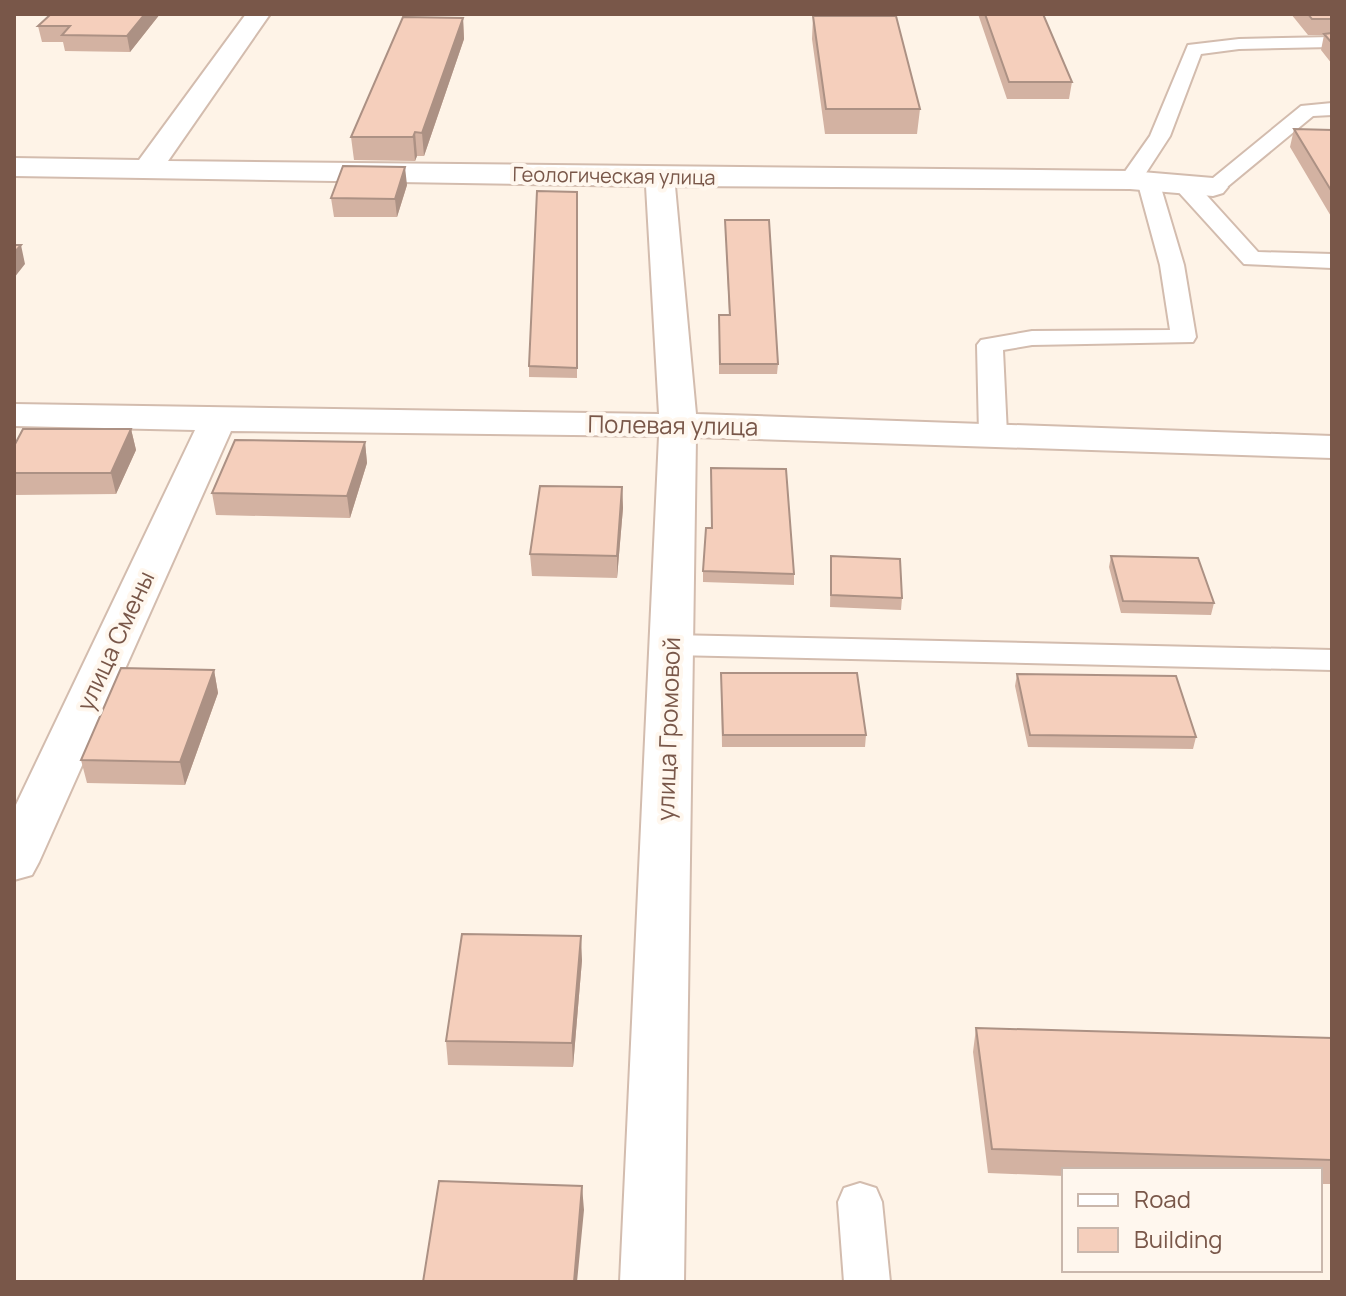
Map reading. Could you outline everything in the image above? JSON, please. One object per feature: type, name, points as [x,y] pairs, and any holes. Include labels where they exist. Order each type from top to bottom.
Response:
[{"type":"street","points":[[148,168],[258,14]]},
{"type":"street","name":"Геологическая улица","points":[[14,167],[660,177],[1139,180],[1213,187]]},
{"type":"street","name":"улица Громовой","points":[[652,1282],[678,425],[660,177]]},
{"type":"street","name":"Полевая улица","points":[[14,415],[678,425],[1332,447]]},
{"type":"street","name":"улица Смены","points":[[14,862],[218,420]]},
{"type":"lane","points":[[993,434],[990,345],[1032,338],[1184,337],[1172,265],[1139,180],[1194,49],[1239,44],[1332,42]]},
{"type":"lane","points":[[1213,187],[1308,110],[1332,109]]},
{"type":"lane","points":[[1182,182],[1252,259],[1332,261]]},
{"type":"lane","points":[[672,645],[1332,660]]},
{"type":"lane","points":[[860,1202],[867,1282]]},
{"type":"building","points":[[51,14],[145,14],[127,36],[62,35],[70,26],[38,26]]},
{"type":"building","points":[[985,14],[1043,14],[1072,82],[1009,82]]},
{"type":"building","points":[[1308,14],[1332,14],[1332,19],[1312,19]]},
{"type":"building","points":[[813,16],[896,16],[920,109],[826,109]]},
{"type":"building","points":[[403,17],[463,18],[422,133],[415,132],[413,137],[351,137]]},
{"type":"building","points":[[1294,129],[1332,130],[1332,192]]},
{"type":"building","points":[[343,166],[405,167],[395,199],[331,198]]},
{"type":"building","points":[[537,191],[577,192],[577,368],[529,366]]},
{"type":"building","points":[[725,220],[769,220],[778,364],[720,364],[719,315],[730,315]]},
{"type":"building","points":[[23,429],[131,429],[111,473],[14,473],[14,446]]},
{"type":"building","points":[[235,440],[365,442],[347,496],[212,493]]},
{"type":"building","points":[[711,468],[786,469],[794,574],[703,571],[706,528],[712,528]]},
{"type":"building","points":[[540,486],[622,487],[617,556],[530,554]]},
{"type":"building","points":[[831,556],[900,559],[902,598],[831,595]]},
{"type":"building","points":[[1111,556],[1198,558],[1214,603],[1123,601]]},
{"type":"building","points":[[121,668],[214,670],[180,762],[81,760]]},
{"type":"building","points":[[721,673],[857,673],[866,735],[723,735]]},
{"type":"building","points":[[1017,674],[1176,676],[1196,737],[1030,735]]},
{"type":"building","points":[[462,934],[581,936],[572,1043],[446,1041]]},
{"type":"building","points":[[976,1028],[1332,1038],[1332,1160],[992,1149]]},
{"type":"building","points":[[439,1181],[582,1186],[574,1282],[423,1282]]}]
